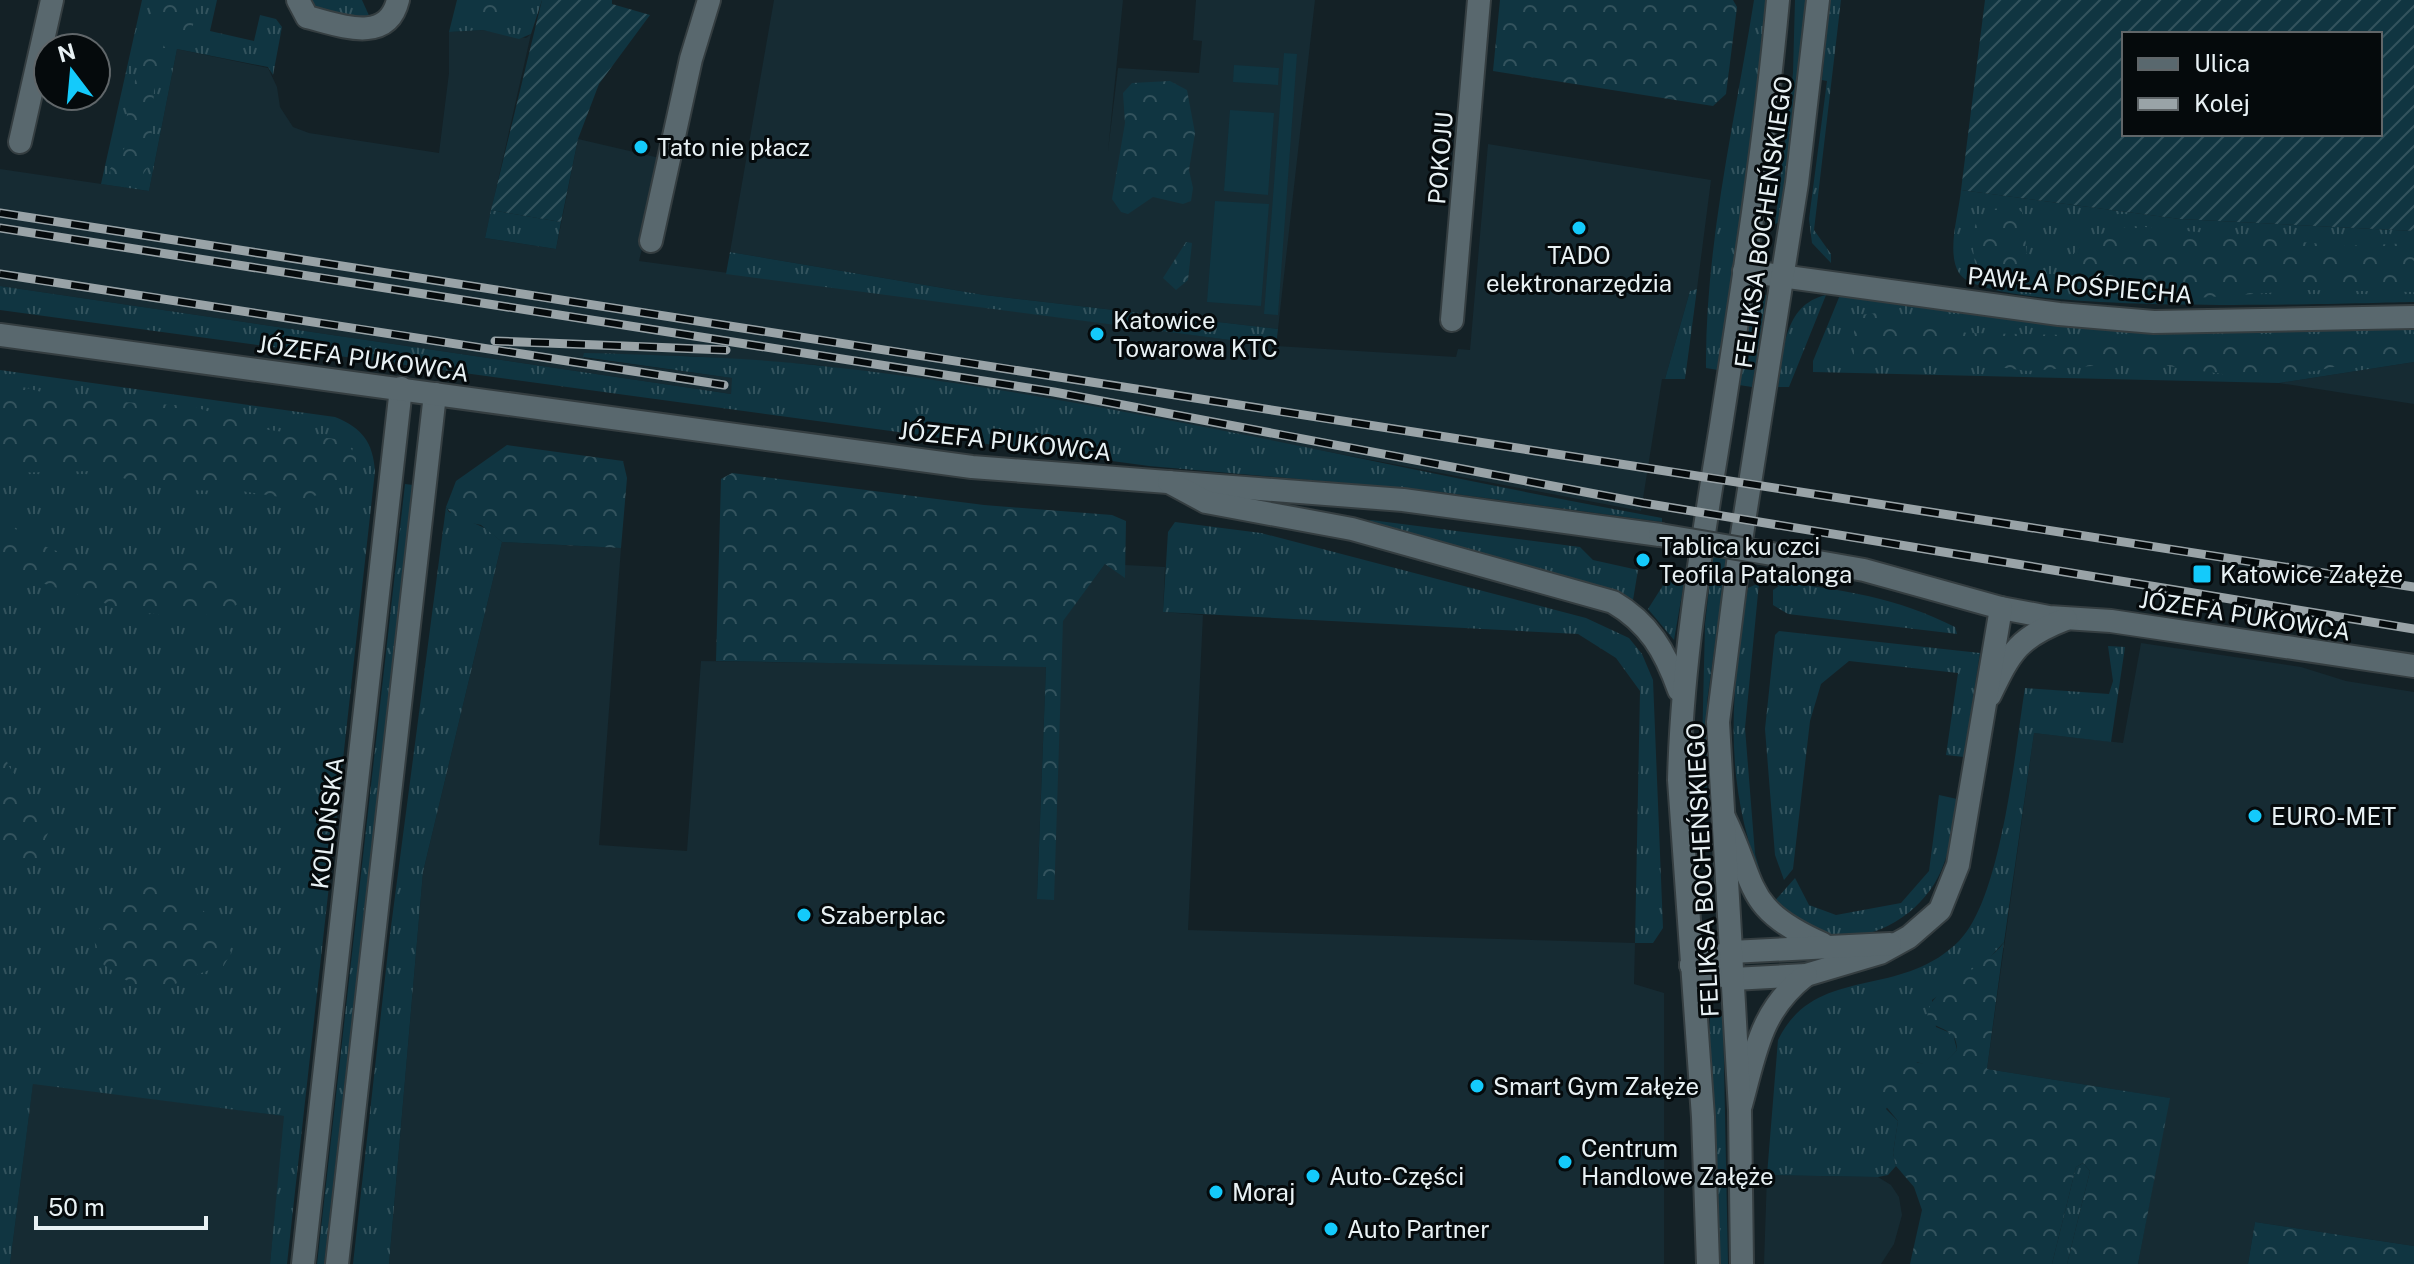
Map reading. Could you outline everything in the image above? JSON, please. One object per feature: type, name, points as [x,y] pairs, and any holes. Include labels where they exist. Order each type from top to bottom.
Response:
[{"type":"street","points":[[20,142],[52,0]]},
{"type":"street","points":[[298,0],[307,17],[361,30],[376,29],[387,23],[398,0]]},
{"type":"street","points":[[651,241],[691,59],[709,0]]},
{"type":"street","name":"POKOJU","points":[[1452,320],[1479,0]]},
{"type":"street","name":"FELIKSA BOCHEŃSKIEGO","points":[[1708,1264],[1703,1117],[1679,780],[1682,700],[1696,586],[1762,151],[1778,0]]},
{"type":"street","name":"FELIKSA BOCHEŃSKIEGO","points":[[1742,1264],[1740,1110],[1720,808],[1718,722],[1722,677],[1806,115],[1818,0]]},
{"type":"street","name":"PAWŁA POŚPIECHA","points":[[1744,271],[2059,314],[2154,322],[2414,317]]},
{"type":"street","name":"JÓZEFA PUKOWCA","points":[[0,335],[972,467],[1403,500],[1660,535],[1864,570],[1950,591],[2001,608],[2111,621],[2414,666]]},
{"type":"street","name":"KOLOŃSKA","points":[[303,1264],[401,388]]},
{"type":"street","points":[[337,1264],[435,394]]},
{"type":"street","points":[[1169,482],[1206,502],[1352,529],[1613,602],[1643,624],[1658,642],[1682,700]]},
{"type":"street","points":[[1691,965],[1733,979],[1806,975],[1862,961],[1926,925],[1940,910],[1951,888],[2001,608]]},
{"type":"street","name":"JÓZEFA PUKOWCA","points":[[1985,704],[2011,652],[2035,632],[2068,618]]},
{"type":"street","points":[[1720,808],[1749,883],[1761,903],[1789,929],[1824,944]]},
{"type":"street","points":[[1691,965],[1731,952],[1824,944],[1895,943]]},
{"type":"street","points":[[1740,1110],[1770,1010],[1786,991],[1806,975]]},
{"type":"shaded area","points":[[774,0],[1123,0],[1108,151],[1118,68],[1199,73],[1202,41],[1193,40],[1196,0],[1315,0],[1278,329],[984,295],[730,252]]},
{"type":"shaded area","points":[[483,30],[526,38],[531,34],[485,238],[556,249],[578,139],[664,159],[639,261],[1276,346],[1456,357],[1458,349],[1470,350],[1488,144],[1711,180],[1697,289],[1690,291],[1665,379],[1662,379],[1641,511],[1092,407],[817,365],[690,356],[584,354],[584,358],[733,378],[731,394],[0,286],[0,169],[149,191],[177,49],[268,68],[277,87],[280,107],[293,127],[309,133],[439,153],[449,73],[449,32]]},
{"type":"shaded area","points":[[2414,362],[2414,404],[2279,383]]},
{"type":"shaded area","name":"Szaberplac","points":[[502,542],[621,548],[599,845],[687,851],[701,661],[1046,666],[1037,898],[1063,620],[1105,564],[1165,567],[1163,612],[1203,615],[1188,930],[1635,943],[1634,984],[1664,993],[1664,1264],[389,1264],[423,872]]},
{"type":"shaded area","points":[[2141,643],[2301,667],[2346,681],[2414,692],[2414,1246],[2255,1222],[2248,1264],[2138,1264],[2169,1098],[1987,1069],[2034,733],[2123,743]]},
{"type":"shaded area","points":[[33,1083],[285,1116],[270,1264],[10,1264]]},
{"type":"shaded area","points":[[1767,1175],[1878,1177],[1891,1185],[1899,1197],[1902,1215],[1894,1244],[1881,1264],[1764,1264]]},
{"type":"green space","points":[[142,0],[217,0],[210,31],[254,41],[260,15],[276,19],[282,27],[273,75],[268,67],[177,49],[149,191],[101,184]]},
{"type":"green space","points":[[150,0],[198,0],[192,30],[178,38],[165,34],[153,20]]},
{"type":"green space","points":[[313,0],[362,0],[371,20],[366,22],[306,6]]},
{"type":"green space","points":[[457,0],[542,0],[531,34],[519,39],[483,30],[449,32]]},
{"type":"green space","points":[[466,0],[518,2],[509,16],[495,24],[473,18]]},
{"type":"green space","points":[[542,0],[612,0],[612,4],[650,15],[599,84],[578,139],[561,222],[491,210]]},
{"type":"green space","points":[[1500,0],[1733,0],[1737,7],[1726,94],[1713,106],[1493,71]]},
{"type":"green space","points":[[1754,0],[1766,0],[1750,155],[1718,370],[1706,368],[1710,276],[1722,183]]},
{"type":"green space","points":[[1795,0],[1806,0],[1780,222],[1775,224],[1793,73]]},
{"type":"green space","points":[[1830,0],[1841,0],[1814,230],[1831,254],[1831,263],[1812,243],[1809,219],[1827,81],[1822,80]]},
{"type":"green space","points":[[1985,0],[2414,0],[2414,231],[2180,219],[1961,190]]},
{"type":"green space","points":[[149,32],[167,49],[154,91],[150,164],[139,180],[111,180],[110,169],[126,144],[128,105],[139,62],[140,36]]},
{"type":"green space","points":[[1284,53],[1297,54],[1278,315],[1264,314]]},
{"type":"green space","points":[[1234,65],[1279,68],[1278,85],[1233,82]]},
{"type":"green space","points":[[1170,81],[1187,90],[1195,133],[1189,170],[1193,188],[1191,201],[1183,204],[1153,197],[1128,214],[1121,212],[1112,199],[1125,123],[1123,93],[1132,83]]},
{"type":"green space","points":[[1230,110],[1274,113],[1268,195],[1224,191]]},
{"type":"green space","points":[[1961,190],[2180,219],[2414,231],[2414,302],[2249,305],[2098,302],[2032,296],[1983,287],[1959,273],[1955,264],[1953,244]]},
{"type":"green space","points":[[1215,201],[1269,204],[1261,306],[1207,302]]},
{"type":"green space","points":[[2011,206],[2022,212],[2027,253],[2014,274],[1990,277],[1975,263],[1973,240],[1976,222],[1988,211]]},
{"type":"green space","points":[[491,210],[561,222],[556,249],[485,238]]},
{"type":"green space","points":[[2135,226],[2343,246],[2414,243],[2414,292],[2308,290],[2196,298],[2130,292],[2091,295],[2070,290],[2070,262],[2084,243],[2108,232]]},
{"type":"green space","points":[[1186,242],[1192,243],[1188,280],[1176,290],[1163,278]]},
{"type":"green space","points":[[730,252],[984,295],[1278,329],[1276,346],[726,274]]},
{"type":"green space","points":[[0,286],[731,394],[732,378],[583,357],[584,353],[756,360],[921,378],[1134,413],[1662,518],[1662,522],[1426,490],[1149,466],[0,310]]},
{"type":"green space","points":[[1697,289],[1685,379],[1665,379],[1690,291]]},
{"type":"green space","points":[[1764,294],[1767,296],[1752,387],[1739,385],[1749,319]]},
{"type":"green space","points":[[1826,295],[1789,387],[1778,387],[1784,345],[1793,319],[1812,300]]},
{"type":"green space","points":[[1840,295],[2414,328],[2414,362],[2279,383],[1813,372],[1813,361]]},
{"type":"green space","points":[[1877,313],[1967,333],[2071,335],[2151,342],[2377,337],[2390,338],[2403,351],[2397,360],[2367,359],[2316,371],[2270,375],[2222,374],[2141,362],[2028,371],[1931,358],[1854,365],[1854,322],[1860,315]]},
{"type":"green space","points":[[0,370],[335,417],[359,431],[372,452],[375,471],[287,1264],[270,1264],[284,1116],[33,1084],[10,1264],[0,1264]]},
{"type":"green space","points":[[0,381],[68,399],[192,406],[262,429],[342,440],[356,454],[356,463],[343,479],[321,494],[300,500],[241,491],[170,490],[95,471],[2,473]]},
{"type":"green space","points":[[507,445],[623,461],[627,478],[621,548],[502,542],[481,525],[457,520],[446,507],[456,481]]},
{"type":"green space","points":[[732,473],[984,505],[1112,515],[1126,521],[1125,578],[1105,564],[1063,621],[1054,900],[1037,899],[1046,667],[716,661],[721,479]]},
{"type":"green space","points":[[405,484],[413,485],[324,1264],[317,1264]]},
{"type":"green space","points":[[446,507],[449,512],[487,529],[502,542],[423,872],[389,1264],[353,1264],[389,942]]},
{"type":"green space","points":[[0,515],[32,540],[51,549],[91,560],[153,563],[189,559],[208,563],[232,582],[238,604],[220,614],[172,616],[129,611],[45,584],[0,579]]},
{"type":"green space","points":[[1371,520],[1580,547],[1593,560],[1638,570],[1633,600],[1612,589],[1367,522]]},
{"type":"green space","points":[[1175,522],[1261,533],[1586,618],[1629,638],[1642,654],[1653,680],[1663,928],[1653,943],[1635,943],[1640,691],[1616,658],[1578,634],[1163,612],[1168,532]]},
{"type":"green space","points":[[1713,554],[1727,557],[1707,702],[1707,790],[1701,790],[1705,624]]},
{"type":"green space","points":[[1674,568],[1685,577],[1674,640],[1648,609]]},
{"type":"green space","points":[[1770,582],[1817,587],[1887,601],[1955,627],[1957,634],[1788,614],[1773,605],[1773,590],[1779,586]]},
{"type":"green space","points":[[1759,583],[1745,728],[1755,854],[1766,891],[1742,814],[1734,741],[1737,667],[1748,588]]},
{"type":"green space","points":[[1779,631],[1980,653],[1964,757],[1946,755],[1958,673],[1849,661],[1821,684],[1810,721],[1793,869],[1784,880],[1775,855],[1765,729],[1775,635]]},
{"type":"green space","points":[[2108,646],[2125,647],[2111,742],[2034,733],[2004,942],[1984,964],[1932,1000],[1936,1027],[1953,1034],[1957,1050],[1939,1064],[1917,1062],[1886,1109],[1898,1121],[1893,1153],[1896,1166],[1888,1175],[1878,1177],[1767,1175],[1778,1040],[1794,1016],[1814,1000],[1911,971],[1936,959],[1959,941],[1974,920],[1996,858],[2025,688],[2109,694],[2113,681]]},
{"type":"green space","points":[[0,734],[8,765],[38,807],[48,833],[36,861],[0,870]]},
{"type":"green space","points":[[1939,795],[1957,799],[1947,854],[1931,888],[1919,904],[1903,917],[1867,934],[1827,935],[1804,926],[1772,904],[1795,878],[1809,905],[1836,915],[1901,903],[1929,871]]},
{"type":"green space","points":[[148,881],[187,897],[210,917],[231,953],[223,967],[158,988],[129,982],[97,961],[94,936],[125,896]]},
{"type":"green space","points":[[2004,942],[1987,1069],[2170,1098],[2138,1264],[2067,1264],[2090,1171],[2083,1163],[2076,1167],[2052,1264],[1910,1264],[1922,1210],[1914,1187],[1896,1166],[1893,1153],[1898,1121],[1874,1092],[1881,1067],[1898,1059],[1937,1064],[1957,1050],[1952,1034],[1928,1021],[1929,1009],[1945,989],[1984,962]]},
{"type":"green space","points":[[1723,1016],[1728,1264],[1720,1264],[1709,1040],[1710,1017]]},
{"type":"green space","points":[[2083,1163],[2090,1171],[2067,1264],[2052,1264],[2076,1167]]},
{"type":"green space","points":[[2255,1222],[2414,1246],[2414,1264],[2248,1264]]},
{"type":"railway","points":[[0,213],[2414,587]]},
{"type":"railway","points":[[0,228],[1054,392],[1643,503],[2414,629]]},
{"type":"railway","points":[[0,274],[724,385]]},
{"type":"railway","points":[[495,341],[726,350]]},
{"type":"place","name":"Tato nie płacz","points":[[641,147]]},
{"type":"place","name":"TADO elektronarzędzia","points":[[1579,228]]},
{"type":"place","name":"Katowice Towarowa KTC","points":[[1097,334]]},
{"type":"place","name":"Tablica ku czci Teofila Patalonga","points":[[1643,560]]},
{"type":"place","name":"Katowice Załęże","points":[[2202,574]]},
{"type":"place","name":"EURO-MET","points":[[2255,816]]},
{"type":"place","name":"Szaberplac","points":[[804,915]]},
{"type":"place","name":"Smart Gym Załęże","points":[[1477,1086]]},
{"type":"place","name":"Centrum Handlowe Załęże","points":[[1565,1162]]},
{"type":"place","name":"Auto-Części","points":[[1313,1176]]},
{"type":"place","name":"Moraj","points":[[1216,1192]]},
{"type":"place","name":"Auto Partner","points":[[1331,1229]]}]
